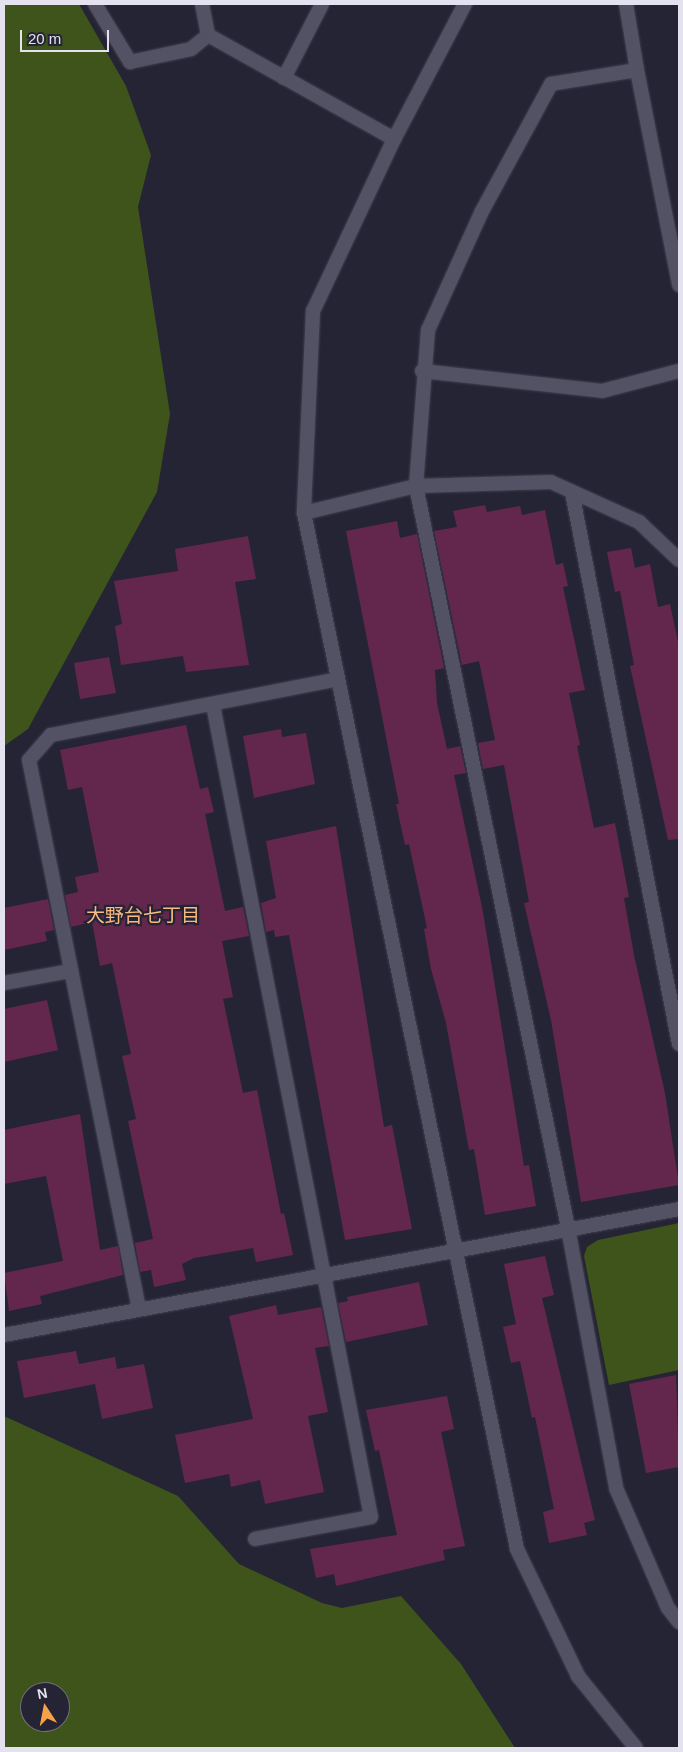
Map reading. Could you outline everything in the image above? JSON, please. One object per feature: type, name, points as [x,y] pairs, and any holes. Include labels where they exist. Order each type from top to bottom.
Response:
[{"type":"street","points":[[94,4],[130,62],[191,49],[208,35]]},
{"type":"street","points":[[202,4],[208,35],[394,139]]},
{"type":"street","points":[[284,78],[322,4]]},
{"type":"street","points":[[465,4],[394,139],[313,311],[304,513],[517,1549],[578,1676],[636,1748]]},
{"type":"street","points":[[626,4],[679,285]]},
{"type":"street","points":[[637,70],[551,84],[478,219],[428,330],[422,371],[416,486],[568,1228],[616,1488],[668,1608],[679,1622]]},
{"type":"street","points":[[422,371],[602,391],[679,372]]},
{"type":"street","points":[[304,513],[416,486],[551,482],[639,522],[679,560]]},
{"type":"street","points":[[572,492],[679,1044]]},
{"type":"street","points":[[138,1309],[29,760],[51,734],[213,705],[338,679]]},
{"type":"street","points":[[213,705],[371,1517],[255,1539]]},
{"type":"street","points":[[4,983],[71,971]]},
{"type":"street","points":[[4,1335],[324,1275],[456,1253],[568,1228],[679,1209]]},
{"type":"green space","points":[[4,4],[79,4],[126,86],[151,155],[138,207],[170,414],[157,492],[28,729],[4,746]]},
{"type":"green space","points":[[679,1223],[679,1370],[609,1385],[584,1256],[587,1247],[598,1240]]},
{"type":"green space","points":[[4,1416],[178,1496],[239,1564],[322,1603],[342,1608],[401,1596],[461,1664],[515,1748],[4,1748]]},
{"type":"building","points":[[485,505],[487,512],[520,506],[522,515],[545,510],[556,565],[563,563],[568,586],[563,587],[585,690],[569,693],[580,745],[577,746],[594,828],[615,823],[629,897],[624,898],[634,955],[665,1093],[679,1185],[581,1202],[551,1020],[524,903],[529,902],[504,765],[483,769],[478,743],[495,740],[479,661],[462,665],[434,531],[457,527],[453,511]]},
{"type":"building","points":[[397,521],[400,538],[417,534],[444,668],[435,670],[437,703],[447,749],[460,746],[466,773],[454,775],[483,912],[524,1166],[529,1165],[536,1206],[485,1215],[474,1149],[469,1150],[446,1023],[431,969],[424,929],[427,928],[409,844],[405,845],[396,804],[399,804],[346,531]]},
{"type":"building","points":[[248,536],[256,579],[235,582],[249,665],[186,672],[183,656],[121,665],[115,626],[122,624],[114,581],[178,571],[175,549]]},
{"type":"building","points":[[631,548],[635,568],[650,564],[658,607],[670,604],[679,647],[679,839],[668,840],[630,666],[634,665],[620,591],[615,592],[607,552]]},
{"type":"building","points":[[109,657],[116,693],[80,699],[74,663]]},
{"type":"building","points":[[186,725],[200,789],[208,787],[214,812],[205,814],[225,911],[243,907],[249,936],[222,941],[233,997],[223,999],[243,1093],[257,1090],[281,1214],[284,1213],[293,1255],[256,1262],[253,1248],[194,1258],[182,1264],[186,1280],[154,1287],[151,1270],[140,1272],[135,1243],[153,1239],[128,1121],[136,1119],[122,1056],[131,1054],[112,963],[100,966],[92,922],[71,927],[65,895],[78,892],[75,877],[99,872],[82,787],[68,790],[60,750]]},
{"type":"building","points":[[281,729],[282,737],[306,733],[315,784],[254,798],[243,736]]},
{"type":"building","points":[[336,826],[384,1127],[392,1125],[412,1229],[345,1240],[289,935],[275,937],[274,930],[266,932],[261,903],[276,898],[266,841]]},
{"type":"building","points":[[48,899],[54,930],[45,932],[47,941],[4,950],[4,908]]},
{"type":"building","points":[[47,1000],[58,1050],[4,1062],[4,1009]]},
{"type":"building","points":[[80,1114],[100,1250],[118,1246],[123,1275],[40,1296],[42,1304],[9,1311],[4,1273],[63,1261],[46,1176],[4,1184],[4,1130]]},
{"type":"building","points":[[545,1256],[554,1295],[542,1298],[595,1520],[584,1523],[587,1535],[549,1543],[543,1512],[554,1509],[535,1417],[532,1418],[520,1361],[511,1363],[503,1327],[516,1324],[504,1264]]},
{"type":"building","points":[[419,1282],[428,1325],[346,1342],[338,1303],[348,1301],[347,1297]]},
{"type":"building","points":[[276,1305],[278,1315],[321,1307],[329,1346],[315,1348],[328,1412],[308,1416],[324,1492],[265,1504],[260,1480],[231,1487],[229,1474],[185,1483],[175,1435],[253,1419],[229,1316]]},
{"type":"building","points":[[76,1351],[79,1364],[115,1357],[117,1369],[144,1364],[153,1408],[102,1419],[95,1384],[24,1398],[17,1361]]},
{"type":"building","points":[[676,1375],[679,1467],[646,1473],[629,1384]]},
{"type":"building","points":[[447,1396],[454,1429],[441,1432],[465,1546],[443,1550],[445,1560],[336,1586],[334,1574],[316,1578],[310,1549],[397,1535],[379,1450],[375,1451],[366,1410]]},
{"type":"district","name":"大野台七丁目","points":[[143,916]]}]
